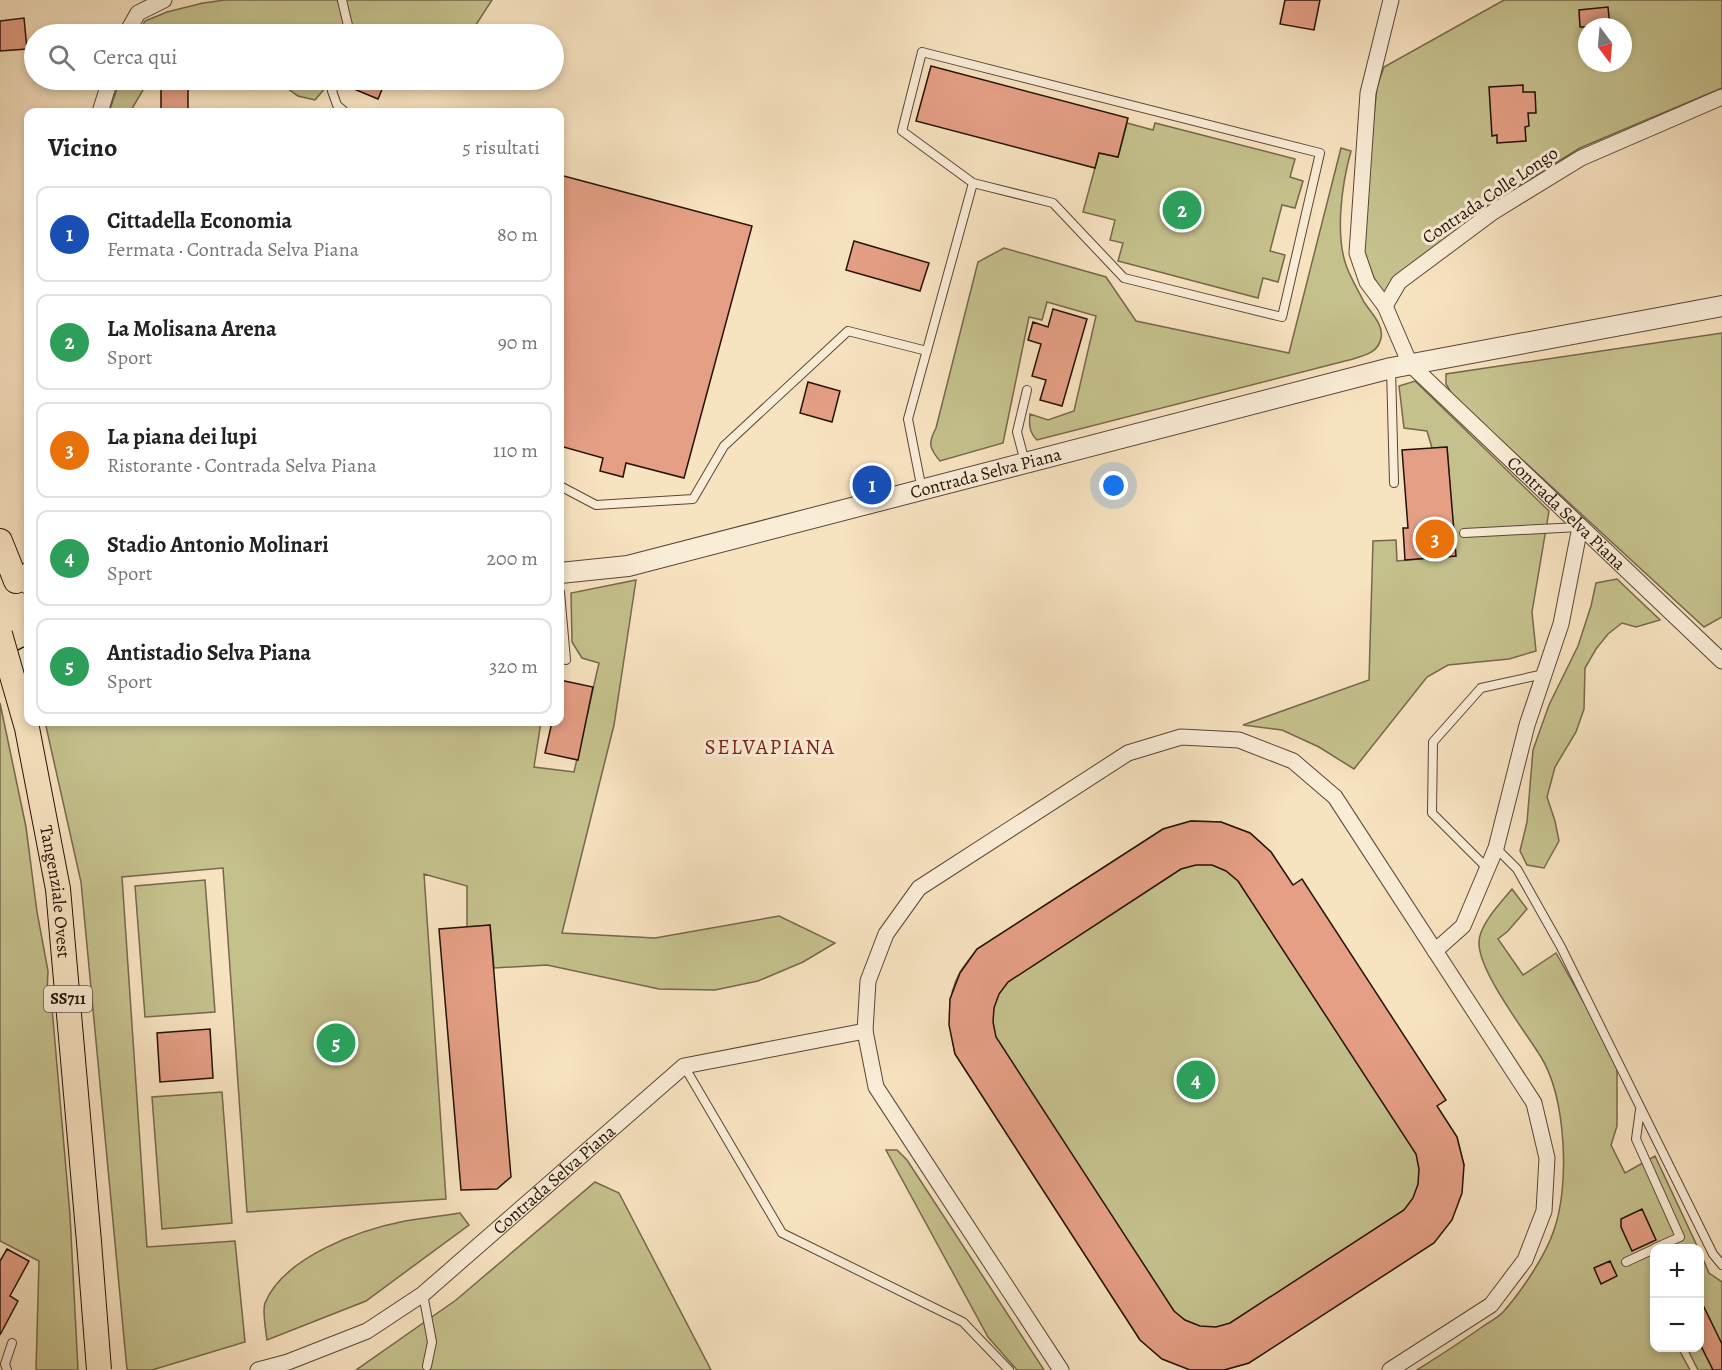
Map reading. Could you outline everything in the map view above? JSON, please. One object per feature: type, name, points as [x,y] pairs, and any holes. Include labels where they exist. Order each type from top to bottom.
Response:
[{"type":"main road","points":[[0,541],[20,581]]},
{"type":"main road","name":"Tangenziale Ovest","points":[[0,634],[24,718]]},
{"type":"main road","points":[[2,667],[24,660]]},
{"type":"main road","name":"Tangenziale Ovest","points":[[26,726],[58,889],[99,1370]]},
{"type":"street","points":[[132,24],[138,13],[164,0]]},
{"type":"street","points":[[1390,0],[1368,93],[1357,253],[1367,282],[1385,306],[1401,366]]},
{"type":"street","points":[[101,108],[107,90]]},
{"type":"street","name":"Contrada Colle Longo","points":[[1385,306],[1399,282],[1493,212],[1581,158],[1722,97]]},
{"type":"street","name":"Contrada Selva Piana","points":[[564,573],[628,566],[1401,366],[1722,306]]},
{"type":"street","name":"Contrada Selva Piana","points":[[1401,366],[1580,527],[1722,661]]},
{"type":"street","points":[[1435,951],[1463,926],[1496,848],[1527,725],[1561,624],[1580,527]]},
{"type":"street","points":[[1061,1370],[876,1086],[865,1031],[868,981],[886,934],[919,888],[1128,753],[1181,737],[1239,740],[1293,761],[1335,797],[1534,1103],[1547,1158],[1544,1211],[1525,1260],[1491,1305],[1390,1370]]},
{"type":"street","points":[[684,1066],[865,1031]]},
{"type":"street","name":"Contrada Selva Piana","points":[[258,1370],[289,1366],[367,1331],[423,1294],[684,1066]]},
{"type":"lane","points":[[342,0],[348,24]]},
{"type":"lane","points":[[922,52],[1320,153],[1282,317],[1124,278],[1053,203],[973,183],[902,131],[922,52]]},
{"type":"lane","points":[[332,90],[337,105],[340,108]]},
{"type":"lane","points":[[922,490],[908,419],[973,183]]},
{"type":"lane","points":[[564,488],[596,505],[693,499],[724,446],[848,331],[927,351]]},
{"type":"lane","points":[[1394,483],[1401,366]]},
{"type":"lane","points":[[1025,463],[1017,432],[1027,390]]},
{"type":"lane","points":[[1464,532],[1580,527]]},
{"type":"lane","points":[[564,637],[566,660]]},
{"type":"lane","points":[[1487,868],[1432,813],[1433,742],[1481,688],[1544,674]]},
{"type":"lane","points":[[1496,848],[1517,870],[1562,947],[1713,1254],[1722,1265]]},
{"type":"lane","points":[[684,1066],[782,1233],[963,1322],[1009,1370]]},
{"type":"lane","points":[[1640,1108],[1636,1139],[1680,1237],[1665,1244]]},
{"type":"lane","points":[[1626,1262],[1650,1251]]},
{"type":"lane","points":[[423,1294],[432,1342],[427,1366]]},
{"type":"lane","points":[[7,1370],[5,1364],[12,1343]]},
{"type":"shaded area","points":[[225,0],[492,0],[476,24],[143,24],[145,21],[167,12]]},
{"type":"shaded area","points":[[1504,0],[1722,0],[1722,88],[1580,148],[1489,204],[1391,282],[1384,294],[1374,278],[1363,248],[1377,87],[1384,67]]},
{"type":"shaded area","points":[[117,90],[143,90],[132,108],[110,108]]},
{"type":"shaded area","points":[[290,90],[324,90],[315,100],[298,96]]},
{"type":"shaded area","points":[[1127,123],[1153,130],[1155,123],[1295,159],[1290,177],[1303,181],[1295,208],[1282,205],[1270,251],[1285,255],[1278,282],[1263,278],[1258,298],[1118,261],[1123,243],[1110,240],[1115,220],[1083,212],[1099,153],[1118,157]]},
{"type":"shaded area","points":[[1341,148],[1351,151],[1341,208],[1343,252],[1352,279],[1381,328],[1381,338],[1377,348],[1364,356],[1037,440],[1030,428],[1030,414],[1048,420],[1074,411],[1096,316],[1047,302],[1042,320],[1029,317],[1003,443],[940,461],[936,456],[931,442],[978,262],[1004,248],[1106,277],[1136,321],[1289,353]]},
{"type":"shaded area","points":[[1722,333],[1722,617],[1704,627],[1453,396],[1446,384],[1446,374]]},
{"type":"shaded area","points":[[1415,381],[1549,511],[1532,612],[1536,651],[1509,659],[1448,665],[1427,677],[1354,769],[1319,747],[1282,730],[1243,725],[1369,680],[1373,541],[1396,540],[1397,561],[1455,556],[1447,447],[1432,448],[1427,431],[1404,428],[1399,386]]},
{"type":"shaded area","points":[[1617,579],[1660,620],[1636,627],[1622,623],[1608,634],[1585,668],[1584,709],[1576,732],[1555,767],[1547,797],[1559,841],[1544,868],[1527,865],[1520,851],[1527,822],[1533,750],[1549,705],[1578,646],[1596,583]]},
{"type":"shaded area","points":[[636,580],[614,725],[562,933],[655,938],[779,916],[835,943],[803,962],[758,981],[715,990],[659,989],[547,965],[494,968],[490,925],[467,927],[467,886],[424,874],[446,1199],[247,1212],[223,868],[122,877],[147,1247],[235,1241],[245,1342],[152,1370],[127,1370],[81,882],[46,726],[540,726],[534,767],[574,772],[599,663],[582,658],[572,642],[571,593]]},
{"type":"shaded area","points":[[0,703],[26,827],[37,912],[48,971],[47,992],[52,1008],[70,1215],[78,1370],[36,1370],[39,1261],[0,1241]]},
{"type":"shaded area","points":[[1191,821],[1221,822],[1250,833],[1271,852],[1457,1137],[1464,1165],[1249,1363],[1224,1370],[1199,1370],[1140,1340],[955,1054],[950,1023],[950,1002],[955,982],[977,949],[1163,829]]},
{"type":"shaded area","points":[[205,880],[215,1012],[145,1017],[135,886]]},
{"type":"shaded area","points":[[1512,889],[1527,909],[1498,939],[1523,975],[1556,953],[1617,1061],[1617,1126],[1611,1145],[1625,1173],[1655,1156],[1696,1244],[1650,1244],[1650,1352],[1680,1352],[1690,1370],[1417,1370],[1504,1311],[1539,1262],[1554,1230],[1559,1211],[1564,1166],[1556,1095],[1541,1057],[1486,969],[1479,942],[1483,928]]},
{"type":"shaded area","points":[[222,1092],[232,1223],[162,1229],[152,1097]]},
{"type":"shaded area","points":[[886,1150],[897,1150],[907,1160],[1044,1370],[1017,1370],[988,1337]]},
{"type":"shaded area","points":[[595,1182],[619,1193],[711,1370],[356,1370],[456,1300]]},
{"type":"shaded area","points":[[460,1213],[469,1225],[366,1301],[267,1340],[265,1303],[288,1272],[306,1259],[325,1248],[366,1231],[405,1221]]},
{"type":"shaded area","points":[[1704,1261],[1709,1273],[1722,1282],[1722,1370],[1698,1370],[1689,1352],[1704,1352]]},
{"type":"building","points":[[1285,0],[1320,0],[1314,30],[1280,24]]},
{"type":"building","points":[[1608,7],[1609,18],[1579,18],[1579,10]]},
{"type":"building","points":[[24,18],[24,49],[0,51],[0,21]]},
{"type":"building","points":[[931,66],[1128,118],[1118,157],[1099,153],[1095,168],[916,121]]},
{"type":"building","points":[[1523,85],[1523,92],[1535,92],[1536,113],[1528,113],[1529,126],[1525,127],[1526,141],[1497,143],[1497,135],[1492,136],[1489,87]]},
{"type":"building","points":[[161,90],[188,90],[188,108],[161,108]]},
{"type":"building","points":[[356,90],[382,90],[378,99]]},
{"type":"building","points":[[564,176],[752,226],[684,478],[626,463],[623,477],[600,471],[603,458],[564,447]]},
{"type":"building","points":[[854,241],[929,263],[920,291],[846,270]]},
{"type":"building","points":[[1053,309],[1087,319],[1062,406],[1040,400],[1046,380],[1032,376],[1041,344],[1028,340],[1033,322],[1048,327]]},
{"type":"building","points":[[808,382],[840,391],[832,422],[800,413]]},
{"type":"building","points":[[1447,447],[1456,556],[1405,560],[1403,528],[1408,528],[1402,450]]},
{"type":"building","points":[[564,681],[593,687],[578,760],[545,753],[551,726],[564,726]]},
{"type":"building","points":[[1191,821],[1221,822],[1250,833],[1271,852],[1293,885],[1302,879],[1446,1100],[1437,1106],[1457,1137],[1464,1165],[1462,1193],[1452,1220],[1434,1243],[1249,1363],[1224,1370],[1190,1370],[1162,1359],[1140,1340],[955,1054],[949,1025],[950,999],[960,973],[977,949],[1163,829]],"holes":[[[1196,865],[1212,865],[1226,871],[1238,881],[1416,1154],[1419,1169],[1418,1184],[1413,1198],[1404,1210],[1230,1323],[1216,1327],[1200,1326],[1185,1320],[1174,1311],[996,1037],[993,1022],[994,1008],[999,994],[1008,982],[1181,869]]]},
{"type":"building","points":[[490,925],[511,1177],[497,1189],[461,1190],[439,929]]},
{"type":"building","points":[[210,1029],[213,1078],[160,1082],[157,1033]]},
{"type":"building","points":[[1642,1209],[1656,1240],[1632,1251],[1621,1227],[1621,1219]]},
{"type":"building","points":[[7,1249],[29,1261],[10,1296],[18,1301],[0,1335],[0,1261]]},
{"type":"building","points":[[1610,1261],[1617,1276],[1601,1284],[1594,1268]]},
{"type":"building","points":[[1704,1307],[1722,1344],[1722,1370],[1713,1370],[1704,1352]]},
{"type":"place","name":"La Molisana Arena","points":[[1182,210]]},
{"type":"place","name":"Cittadella Economia","points":[[872,485]]},
{"type":"place","name":"La piana dei lupi","points":[[1435,539]]},
{"type":"place","name":"Antistadio Selva Piana","points":[[336,1043]]},
{"type":"place","name":"Stadio Antonio Molinari","points":[[1196,1080]]},
{"type":"district","name":"SELVAPIANA","points":[[770,747]]}]
